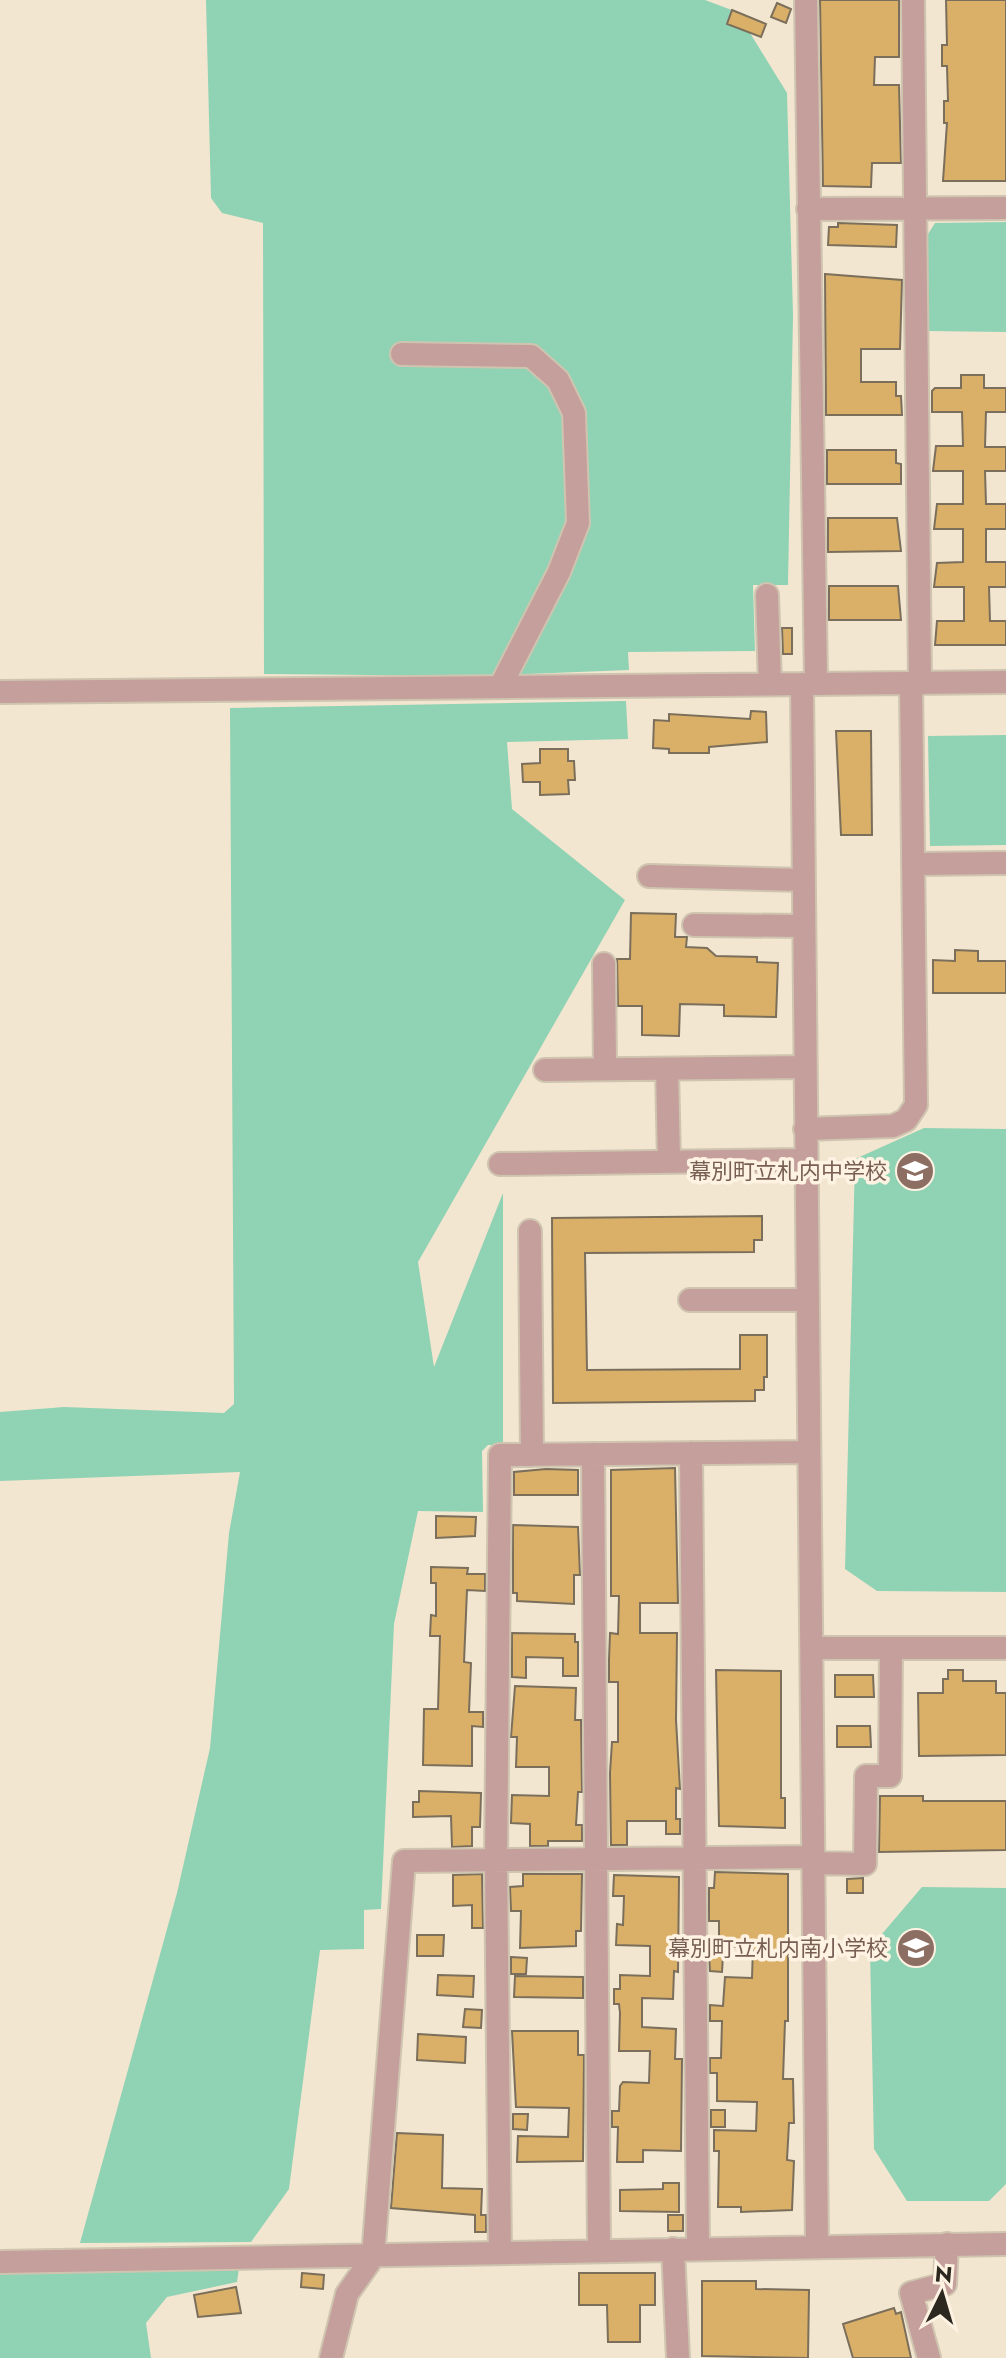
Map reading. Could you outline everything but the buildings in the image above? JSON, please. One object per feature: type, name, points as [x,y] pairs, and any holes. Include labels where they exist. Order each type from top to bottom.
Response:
[{"type":"street","points":[[806,0],[809,684],[803,926],[817,2246]]},
{"type":"street","points":[[805,1129],[893,1126],[906,1120],[916,1105],[913,0]]},
{"type":"street","points":[[808,209],[1006,208]]},
{"type":"street","points":[[402,354],[531,356],[558,380],[574,413],[578,523],[559,572],[500,687]]},
{"type":"street","points":[[767,595],[770,684]]},
{"type":"street","points":[[0,692],[1006,682]]},
{"type":"street","points":[[913,864],[1006,863]]},
{"type":"street","points":[[649,876],[803,880]]},
{"type":"street","points":[[694,925],[803,926]]},
{"type":"street","points":[[604,964],[605,1069]]},
{"type":"street","points":[[545,1070],[804,1067]]},
{"type":"street","points":[[667,1069],[669,1162]]},
{"type":"street","points":[[500,1164],[805,1160]]},
{"type":"street","points":[[530,1231],[532,1455]]},
{"type":"street","points":[[690,1300],[806,1300]]},
{"type":"street","points":[[500,2253],[496,1860],[500,1455],[807,1452]]},
{"type":"street","points":[[691,1453],[698,2248]]},
{"type":"street","points":[[593,1454],[599,2250]]},
{"type":"street","points":[[812,1648],[1006,1648]]},
{"type":"street","points":[[331,2358],[347,2294],[373,2257],[404,1861],[695,1858],[865,1864],[866,1776],[890,1776],[891,1648]]},
{"type":"street","points":[[929,2358],[911,2293],[945,2284],[947,2244]]},
{"type":"street","points":[[0,2262],[1006,2244]]},
{"type":"street","points":[[673,2249],[678,2358]]},
{"type":"green space","points":[[206,0],[705,0],[737,12],[787,93],[793,315],[788,585],[753,585],[755,651],[628,652],[629,670],[479,676],[264,674],[263,223],[222,213],[211,198]]},
{"type":"green space","points":[[1006,222],[1006,332],[927,331],[928,234],[935,223]]},
{"type":"green space","points":[[626,701],[628,739],[507,742],[512,809],[625,900],[418,1262],[434,1367],[503,1193],[503,1445],[488,1445],[482,1451],[483,1512],[418,1511],[394,1624],[381,1909],[364,1910],[364,1949],[320,1950],[289,2189],[251,2242],[80,2243],[177,1893],[210,1748],[229,1533],[240,1472],[0,1481],[0,1412],[64,1407],[224,1413],[234,1404],[230,708]]},
{"type":"green space","points":[[1006,735],[1006,845],[930,846],[928,736]]},
{"type":"green space","points":[[924,1128],[1006,1129],[1006,1592],[877,1591],[845,1569],[855,1159]]},
{"type":"green space","points":[[922,1887],[1006,1888],[1006,2184],[989,2201],[907,2201],[874,2149],[870,1948]]},
{"type":"green space","points":[[239,2268],[237,2282],[167,2297],[146,2323],[151,2358],[0,2358],[0,2273]]},
{"type":"place","name":"幕別町立札内中学校","points":[[915,1171]]},
{"type":"place","name":"幕別町立札内南小学校","points":[[916,1948]]}]
